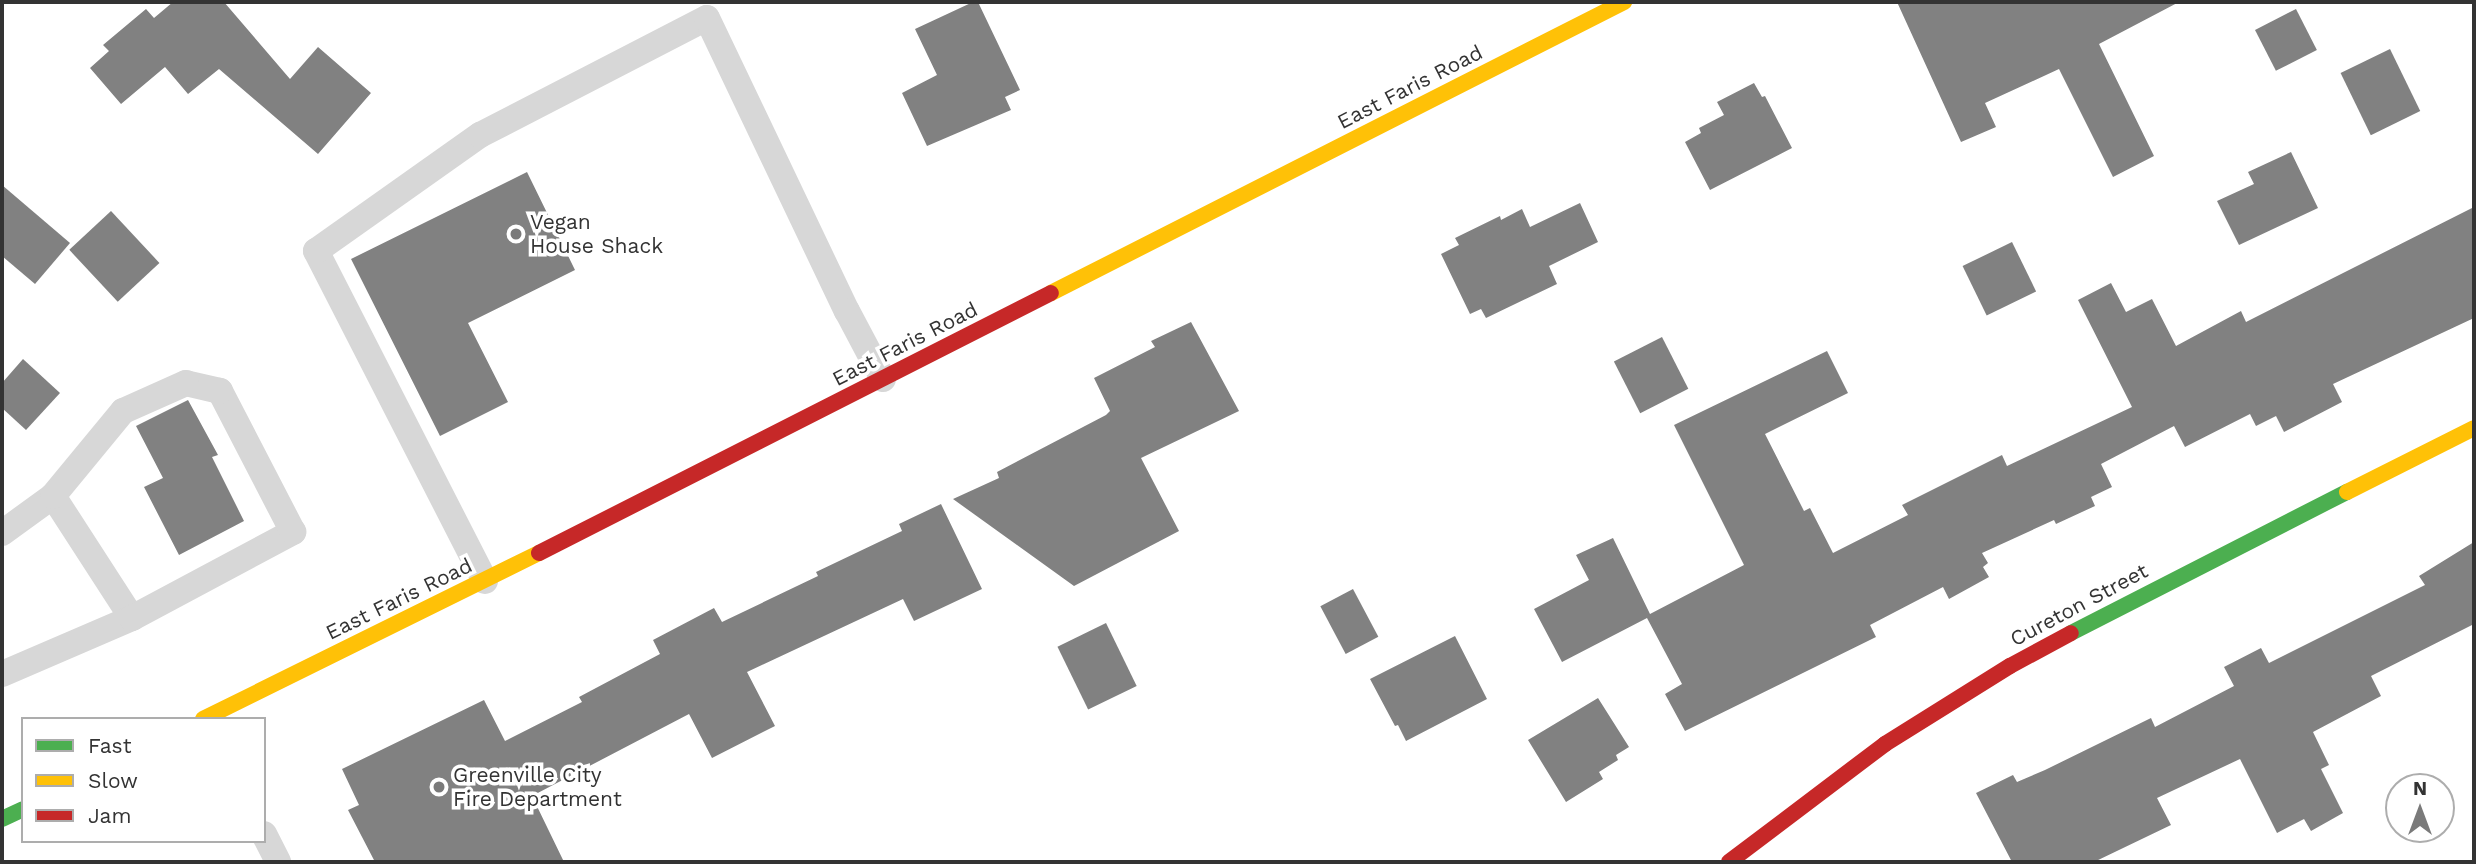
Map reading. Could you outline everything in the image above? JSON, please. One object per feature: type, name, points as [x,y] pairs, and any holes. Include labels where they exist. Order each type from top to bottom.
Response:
[{"type":"main road","name":"East Faris Road","points":[[208,717],[485,581],[1624,2]]},
{"type":"main road","name":"Cureton Street","points":[[1729,862],[1885,744],[2010,666],[2120,606],[2474,428]]},
{"type":"main road","points":[[2,819],[21,810]]},
{"type":"lane","points":[[485,581],[316,251],[480,135],[707,18],[847,311],[883,379]]},
{"type":"lane","points":[[2,533],[53,496],[123,411],[186,383],[220,391],[293,532],[132,618],[2,674]]},
{"type":"lane","points":[[53,496],[132,618]]},
{"type":"lane","points":[[266,838],[278,862]]},
{"type":"building","points":[[173,2],[224,2],[290,79],[318,47],[371,93],[318,154],[219,69],[188,94],[165,67],[121,104],[90,68],[109,51],[103,45],[146,9],[154,18]]},
{"type":"building","points":[[978,2],[1020,90],[1005,97],[1011,110],[927,146],[902,93],[937,75],[915,29]]},
{"type":"building","points":[[1897,2],[2179,2],[2099,44],[2154,156],[2113,177],[2059,69],[1985,103],[1996,127],[1961,142]]},
{"type":"building","points":[[2296,9],[2317,50],[2276,71],[2255,30]]},
{"type":"building","points":[[2390,49],[2420,111],[2371,135],[2341,73]]},
{"type":"building","points":[[1754,83],[1762,97],[1765,96],[1792,148],[1710,190],[1685,142],[1701,133],[1699,128],[1724,115],[1717,102]]},
{"type":"building","points":[[2291,152],[2318,208],[2239,245],[2217,201],[2254,184],[2248,172]]},
{"type":"building","points":[[527,172],[575,270],[468,323],[508,402],[440,436],[351,259]]},
{"type":"building","points":[[2,185],[70,243],[35,284],[2,256]]},
{"type":"building","points":[[1580,203],[1598,242],[1549,266],[1557,284],[1486,318],[1481,309],[1470,314],[1441,254],[1459,245],[1455,238],[1500,216],[1501,220],[1522,209],[1530,227]]},
{"type":"building","points":[[2474,207],[2474,318],[2333,384],[2342,402],[2284,432],[2276,416],[2256,426],[2250,414],[2185,447],[2174,426],[2101,464],[2112,487],[2091,497],[2095,506],[2056,524],[2054,520],[1982,553],[1988,563],[1983,567],[1989,577],[1949,599],[1943,587],[1870,625],[1876,637],[1685,731],[1665,694],[1682,684],[1647,618],[1562,662],[1534,609],[1589,580],[1576,555],[1613,538],[1650,614],[1744,565],[1674,425],[1827,351],[1848,393],[1765,434],[1804,511],[1810,508],[1833,553],[1908,515],[1902,505],[2002,455],[2007,466],[2132,407],[2078,300],[2111,283],[2126,312],[2152,299],[2176,346],[2241,311],[2246,322]]},
{"type":"building","points":[[111,211],[159,263],[118,302],[69,250]]},
{"type":"building","points":[[2012,242],[2036,291],[1987,316],[1963,266]]},
{"type":"building","points":[[1191,322],[1239,411],[1141,458],[1179,531],[1074,586],[953,499],[999,478],[997,472],[1106,415],[1110,411],[1094,378],[1155,347],[1151,341]]},
{"type":"building","points":[[1662,337],[1688,389],[1640,413],[1614,362]]},
{"type":"building","points":[[23,359],[60,393],[26,430],[2,408],[2,383]]},
{"type":"building","points":[[188,400],[218,455],[212,457],[244,521],[179,555],[144,487],[163,478],[136,426]]},
{"type":"building","points":[[941,504],[982,589],[914,621],[903,599],[747,672],[775,726],[712,758],[689,714],[532,796],[564,862],[375,862],[348,810],[359,805],[342,769],[484,700],[505,741],[582,702],[579,697],[660,654],[653,640],[714,608],[722,622],[818,576],[816,572],[902,531],[899,524]]},
{"type":"building","points":[[2474,542],[2474,624],[2371,676],[2381,696],[2313,732],[2329,765],[2321,769],[2343,813],[2311,831],[2304,819],[2277,833],[2240,759],[2157,798],[2171,825],[2094,862],[2012,862],[1976,793],[2013,775],[2017,782],[2045,770],[2151,718],[2155,727],[2234,686],[2224,667],[2261,648],[2269,663],[2425,585],[2419,576]]},
{"type":"building","points":[[1353,589],[1378,637],[1346,654],[1320,606]]},
{"type":"building","points":[[1106,623],[1137,686],[1088,710],[1057,647]]},
{"type":"building","points":[[1455,636],[1487,699],[1406,741],[1370,679]]},
{"type":"building","points":[[1598,698],[1629,747],[1616,755],[1618,760],[1599,772],[1603,779],[1566,802],[1528,740]]},
{"type":"traffic: fast","points":[[2071,633],[2347,492]]},
{"type":"traffic: fast","points":[[2,819],[21,810]]},
{"type":"traffic: slow","points":[[1051,293],[1624,2]]},
{"type":"traffic: slow","points":[[2347,492],[2474,428]]},
{"type":"traffic: slow","points":[[207,717],[539,553]]},
{"type":"traffic: jam","points":[[539,553],[1051,293]]},
{"type":"traffic: jam","points":[[1729,862],[1885,744],[2010,666],[2071,633]]},
{"type":"place","name":"Vegan House Shack","points":[[516,234]]},
{"type":"place","name":"Greenville City Fire Department","points":[[439,787]]}]
